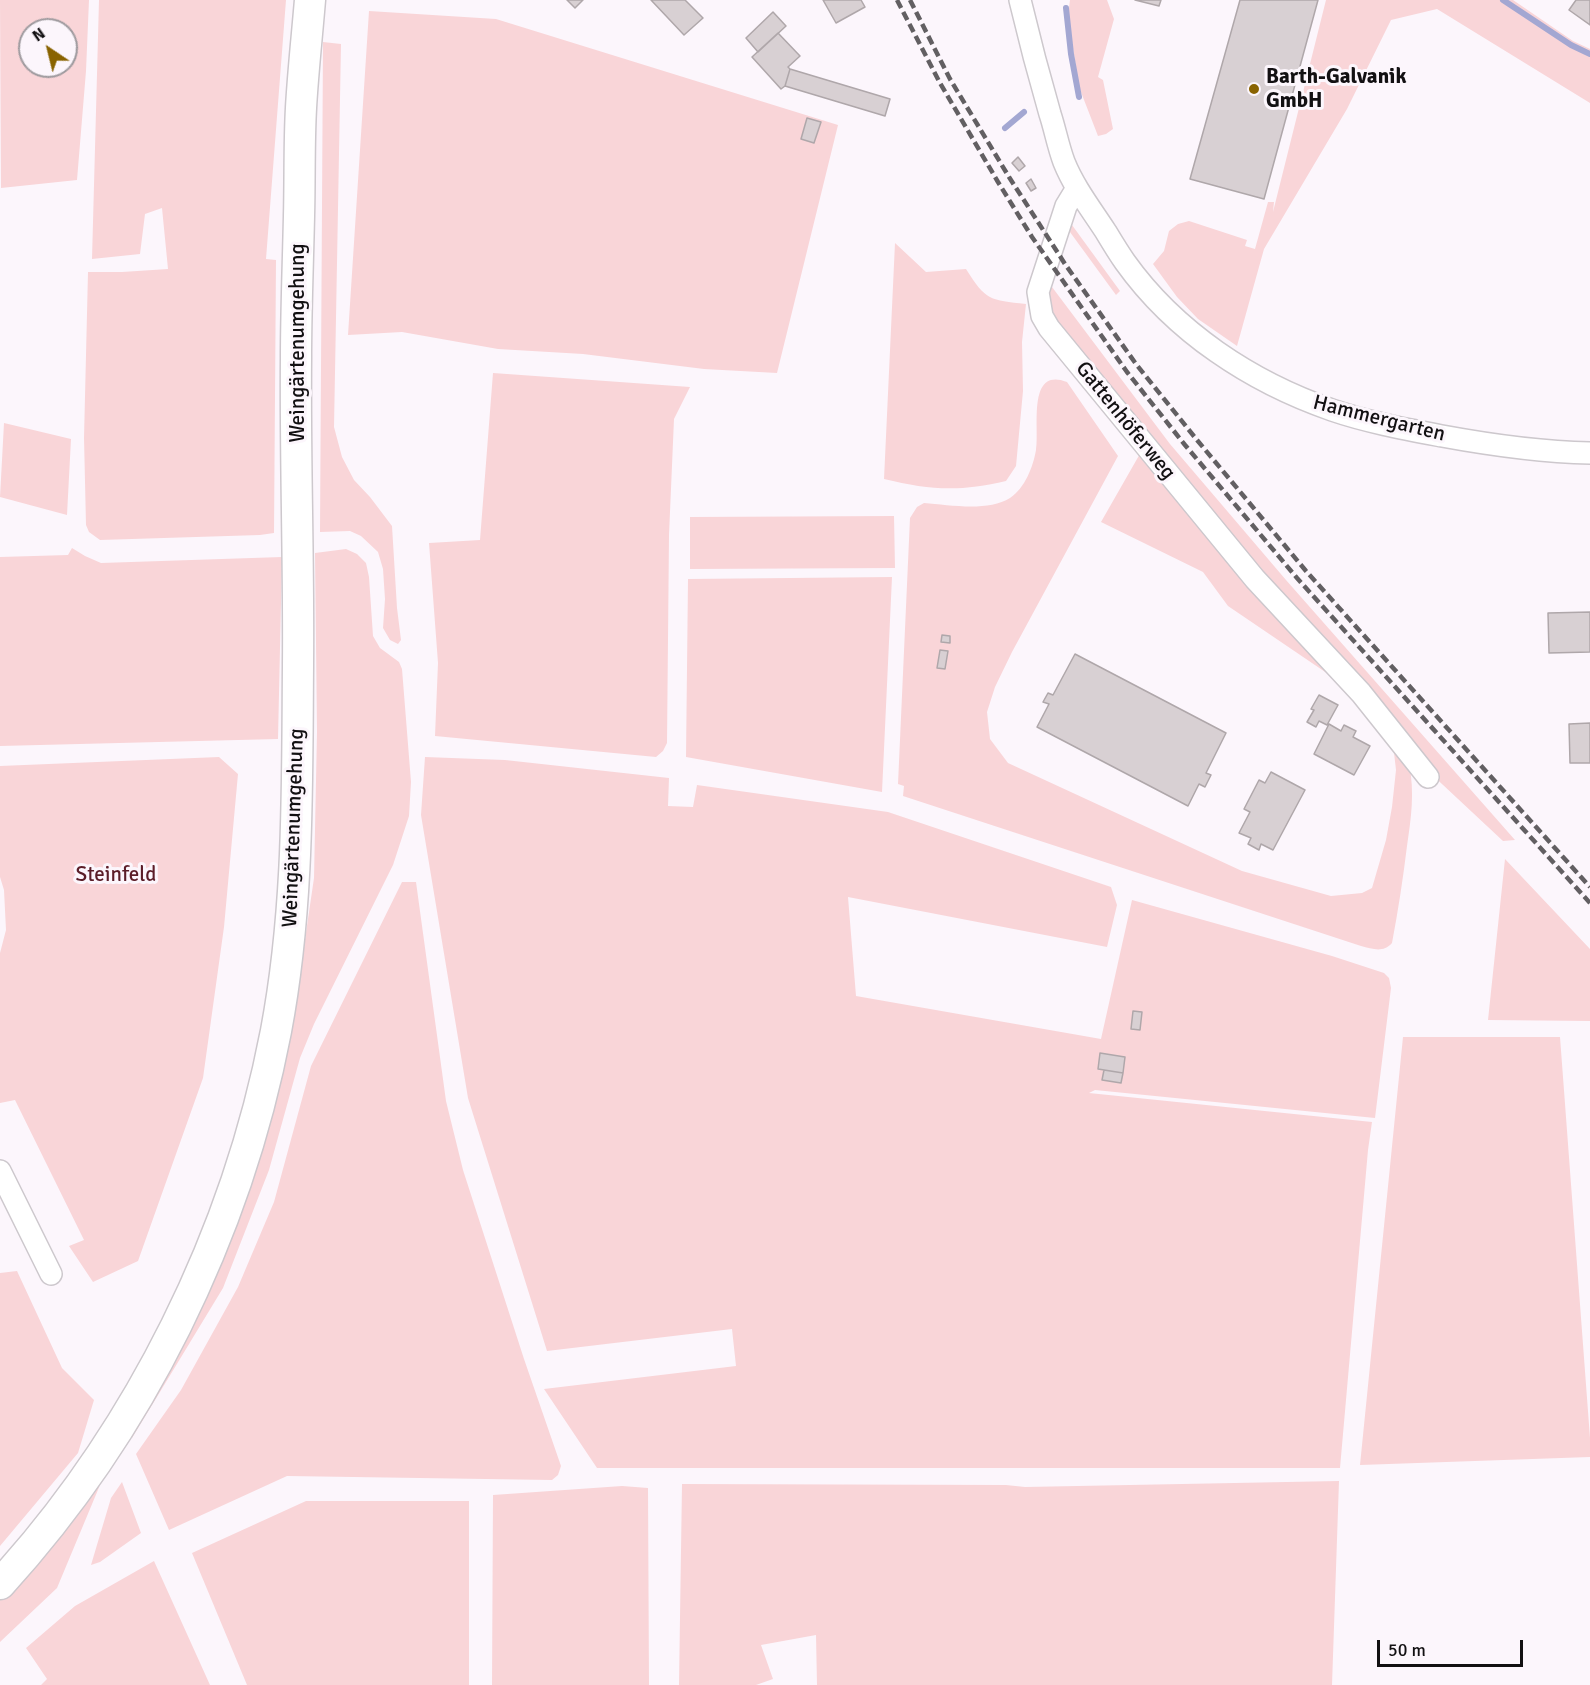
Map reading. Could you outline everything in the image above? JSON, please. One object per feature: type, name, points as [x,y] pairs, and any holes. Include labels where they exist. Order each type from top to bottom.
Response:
[{"type":"main road","name":"Weingärtenumgehung","points":[[0,1584],[81,1484],[118,1429],[159,1358],[190,1296],[240,1168],[275,1034],[289,943],[296,863],[299,586],[296,359],[301,133],[310,0]]},
{"type":"street","points":[[1020,0],[1035,62],[1064,161],[1077,188]]},
{"type":"street","name":"Hammergarten","points":[[1077,188],[1126,263],[1148,290],[1222,357],[1253,376],[1333,411],[1403,429],[1494,446],[1556,453],[1590,453]]},
{"type":"street","name":"Gattenhöferweg","points":[[1077,188],[1066,206],[1038,292],[1042,316],[1255,579],[1361,693],[1428,777]]},
{"type":"street","points":[[0,1171],[51,1274]]},
{"type":"green space","points":[[0,0],[89,0],[77,180],[1,188]]},
{"type":"green space","points":[[99,0],[286,0],[266,259],[276,260],[274,533],[100,540],[89,532],[86,525],[84,438],[88,272],[168,269],[162,208],[145,214],[140,254],[92,259]]},
{"type":"green space","points":[[1070,0],[1107,0],[1114,19],[1098,77],[1103,80],[1113,129],[1098,136],[1079,87],[1068,16]]},
{"type":"green space","points":[[1326,0],[1513,0],[1573,41],[1590,49],[1590,103],[1437,9],[1391,20],[1347,109],[1264,249],[1237,346],[1198,319],[1177,297],[1153,264],[1164,251],[1169,231],[1178,224],[1189,221],[1247,240],[1245,246],[1255,249],[1268,202],[1274,202],[1273,212]]},
{"type":"green space","points":[[369,11],[496,19],[838,125],[777,373],[704,369],[583,354],[498,349],[402,332],[348,335]]},
{"type":"green space","points":[[323,42],[341,44],[334,427],[342,457],[354,480],[392,526],[401,640],[398,644],[390,640],[383,628],[385,599],[383,569],[378,552],[361,536],[350,531],[320,532]]},
{"type":"green space","points":[[1072,225],[1120,291],[1116,295],[1067,228]]},
{"type":"green space","points":[[895,243],[926,272],[966,269],[984,293],[990,297],[1026,304],[1022,342],[1023,391],[1016,466],[1006,481],[974,487],[945,488],[884,479]]},
{"type":"green space","points":[[1049,283],[1170,444],[1286,580],[1515,840],[1503,841],[1427,770],[1409,764],[1412,795],[1410,826],[1392,943],[1389,946],[1378,949],[1361,946],[903,796],[904,786],[898,784],[910,518],[917,507],[924,503],[957,506],[991,505],[1015,494],[1028,477],[1035,457],[1040,391],[1045,383],[1054,380],[1067,382],[1118,456],[995,687],[987,712],[990,739],[1008,763],[1242,871],[1331,896],[1362,893],[1372,888],[1386,840],[1396,770],[1393,744],[1347,693],[1349,691],[1337,680],[1228,606],[1203,572],[1101,522],[1149,438],[1063,337],[1046,293]]},
{"type":"green space","points":[[493,373],[690,387],[674,419],[669,535],[667,743],[656,757],[435,736],[438,663],[429,543],[480,540]]},
{"type":"green space","points":[[4,423],[71,439],[67,515],[0,497]]},
{"type":"green space","points":[[894,516],[895,568],[690,569],[690,517]]},
{"type":"green space","points":[[72,548],[101,563],[282,557],[278,739],[0,746],[0,557],[68,555]]},
{"type":"green space","points":[[346,549],[357,554],[366,563],[373,636],[380,648],[399,662],[402,669],[411,782],[409,816],[393,865],[314,1024],[300,1058],[269,1170],[223,1288],[132,1438],[127,1434],[287,1054],[314,878],[317,732],[315,553]]},
{"type":"green space","points":[[892,577],[882,792],[686,757],[688,579]]},
{"type":"green space","name":"Steinfeld","points":[[219,757],[238,774],[224,927],[203,1078],[138,1261],[93,1282],[69,1246],[84,1240],[15,1100],[0,1103],[0,953],[6,930],[4,890],[0,877],[0,766]]},
{"type":"green space","points":[[425,757],[505,760],[669,778],[668,806],[693,807],[697,785],[888,812],[1111,887],[1117,905],[1107,947],[848,897],[856,996],[1101,1039],[1132,900],[1332,956],[1384,973],[1389,978],[1391,988],[1375,1118],[1095,1090],[1089,1093],[1372,1122],[1340,1468],[597,1468],[544,1389],[736,1366],[732,1329],[547,1351],[468,1098],[421,815]]},
{"type":"green space","points":[[1505,859],[1590,949],[1590,1021],[1488,1020]]},
{"type":"green space","points":[[402,882],[416,882],[446,1101],[463,1170],[561,1466],[558,1475],[552,1480],[287,1476],[169,1530],[136,1454],[181,1390],[238,1287],[274,1202],[311,1066]]},
{"type":"green space","points":[[1403,1037],[1560,1037],[1590,1457],[1360,1465]]},
{"type":"green space","points":[[17,1271],[62,1368],[94,1400],[78,1453],[0,1546],[0,1273]]},
{"type":"green space","points":[[1339,1481],[1332,1685],[817,1685],[816,1635],[761,1645],[773,1679],[756,1685],[679,1685],[682,1484],[1006,1485],[1025,1487]]},
{"type":"green space","points":[[122,1482],[141,1533],[100,1562],[91,1565],[111,1498]]},
{"type":"green space","points":[[100,1485],[57,1588],[0,1642],[0,1593]]},
{"type":"green space","points":[[622,1486],[648,1488],[649,1685],[492,1685],[493,1495]]},
{"type":"green space","points":[[306,1501],[469,1501],[469,1685],[247,1685],[192,1553]]},
{"type":"green space","points":[[154,1561],[210,1685],[41,1685],[47,1679],[26,1648],[75,1606]]},
{"type":"building","points":[[567,0],[583,0],[575,8]]},
{"type":"building","points":[[651,0],[685,0],[703,18],[684,35]]},
{"type":"building","points":[[823,0],[861,0],[865,7],[836,23]]},
{"type":"building","points":[[1135,0],[1161,0],[1159,6]]},
{"type":"building","name":"Barth-Galvanik GmbH","points":[[1240,0],[1318,0],[1264,199],[1190,179]]},
{"type":"building","points":[[1576,0],[1590,0],[1590,25],[1569,10]]},
{"type":"building","points":[[773,12],[786,26],[758,52],[746,38]]},
{"type":"building","points":[[778,33],[800,56],[788,67],[790,69],[785,86],[781,89],[752,57]]},
{"type":"building","points":[[790,69],[890,99],[885,116],[785,86]]},
{"type":"building","points":[[807,118],[821,122],[814,143],[801,139]]},
{"type":"building","points":[[1018,157],[1025,166],[1019,171],[1012,163]]},
{"type":"building","points":[[1031,179],[1036,188],[1031,191],[1026,183]]},
{"type":"building","points":[[1590,612],[1590,652],[1549,653],[1548,613]]},
{"type":"building","points":[[942,635],[950,636],[950,643],[941,642]]},
{"type":"building","points":[[940,650],[948,651],[945,669],[937,668]]},
{"type":"building","points":[[1075,654],[1226,733],[1206,773],[1211,775],[1205,787],[1199,784],[1188,806],[1037,727],[1049,704],[1043,702],[1048,693],[1053,695]]},
{"type":"building","points":[[1319,695],[1338,705],[1327,725],[1319,721],[1316,727],[1307,722]]},
{"type":"building","points":[[1590,723],[1590,763],[1570,763],[1569,724]]},
{"type":"building","points":[[1329,724],[1341,731],[1344,725],[1356,731],[1353,737],[1370,746],[1354,775],[1314,754]]},
{"type":"building","points":[[1271,772],[1305,790],[1273,850],[1261,844],[1259,850],[1248,844],[1251,838],[1239,833],[1250,812],[1244,809],[1259,780],[1265,783]]},
{"type":"building","points":[[1133,1011],[1142,1012],[1140,1030],[1131,1029]]},
{"type":"building","points":[[1100,1053],[1125,1057],[1123,1073],[1098,1069]]},
{"type":"building","points":[[1104,1070],[1123,1073],[1121,1083],[1102,1080]]},
{"type":"waterway","points":[[1503,0],[1571,45],[1590,54]]},
{"type":"waterway","points":[[1066,8],[1079,97]]},
{"type":"waterway","points":[[1005,128],[1024,112]]},
{"type":"railway","points":[[897,0],[940,83],[1032,237],[1127,372],[1297,578],[1590,903]]},
{"type":"railway","points":[[910,0],[950,79],[1009,177],[1065,264],[1136,364],[1306,571],[1590,887]]},
{"type":"place","name":"Barth-Galvanik GmbH","points":[[1254,89]]}]
